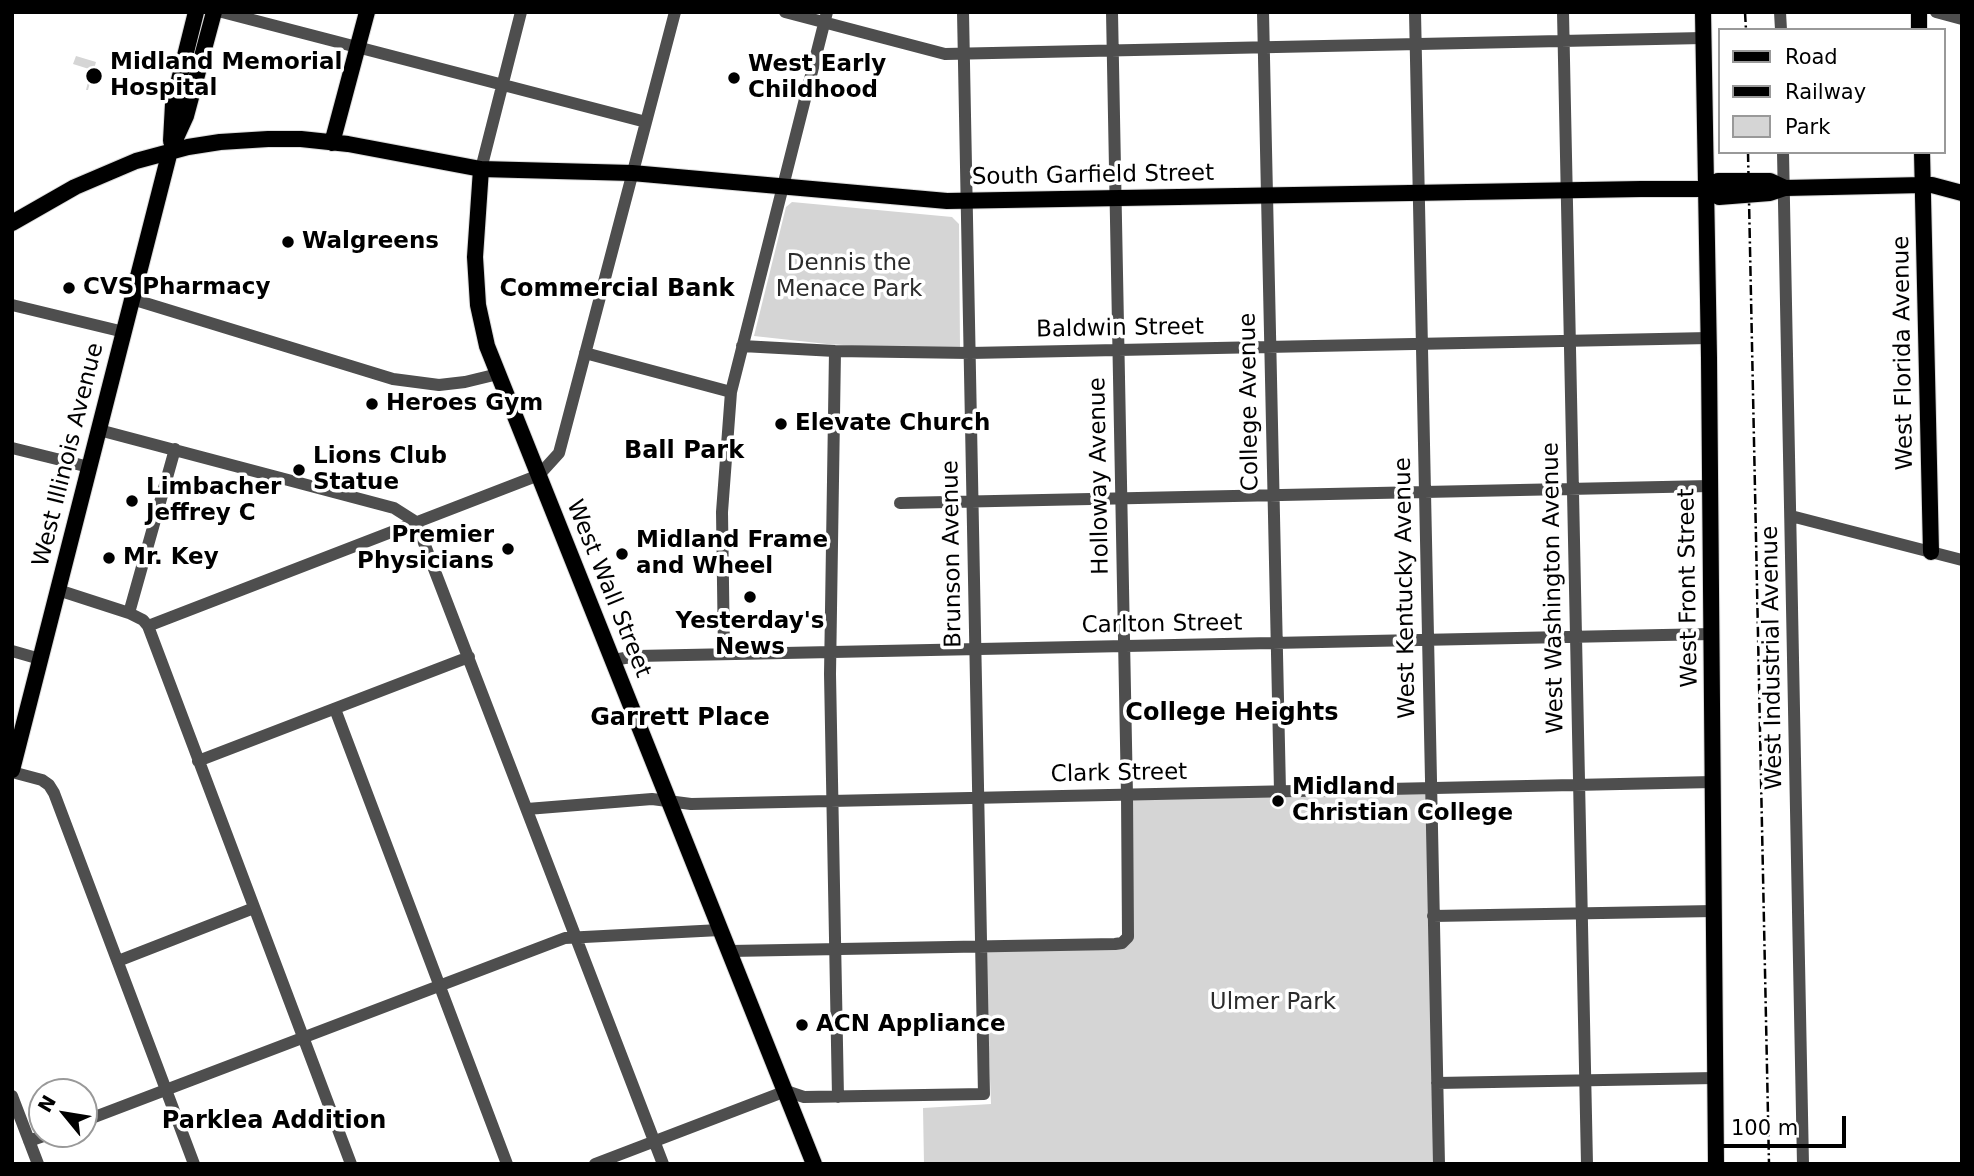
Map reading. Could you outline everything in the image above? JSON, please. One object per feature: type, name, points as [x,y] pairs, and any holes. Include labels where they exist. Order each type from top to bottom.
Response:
[{"type":"main road","name":"West Illinois Avenue","points":[[170,151],[173,104],[196,12]]},
{"type":"main road","name":"West Illinois Avenue","points":[[12,771],[170,151],[186,116],[214,12]]},
{"type":"main road","points":[[332,143],[367,12]]},
{"type":"main road","name":"West Front Street","points":[[1703,12],[1709,338],[1716,1164]]},
{"type":"main road","name":"South Garfield Street","points":[[12,223],[57,196],[136,161],[170,151],[244,139],[293,139],[332,143],[481,169],[632,173],[967,201],[1706,189],[1719,197],[1729,197],[1770,193],[1784,188],[1923,185],[1962,193]]},
{"type":"main road","name":"West Florida Avenue","points":[[1922,154],[1931,552]]},
{"type":"main road","name":"West Wall Street","points":[[481,169],[475,222],[478,305],[487,346],[814,1164]]},
{"type":"street","points":[[222,12],[646,122]]},
{"type":"street","name":"West Wall Street","points":[[481,169],[521,12]]},
{"type":"street","points":[[148,626],[539,475],[559,453],[675,12]]},
{"type":"street","points":[[785,12],[826,17],[945,54],[1703,38]]},
{"type":"street","name":"Brunson Avenue","points":[[838,1097],[984,1094],[963,12]]},
{"type":"street","name":"Holloway Avenue","points":[[983,945],[1115,944],[1127,939],[1129,927],[1111,12]]},
{"type":"street","name":"College Avenue","points":[[1263,12],[1280,792]]},
{"type":"street","name":"West Kentucky Avenue","points":[[1415,12],[1439,1164]]},
{"type":"street","name":"West Washington Avenue","points":[[1563,12],[1587,1164]]},
{"type":"street","points":[[1936,12],[1962,19]]},
{"type":"street","points":[[724,654],[722,512],[731,392],[826,17]]},
{"type":"street","name":"West Industrial Avenue","points":[[1783,154],[1803,1164]]},
{"type":"street","points":[[132,299],[393,379],[439,385],[498,374]]},
{"type":"street","points":[[12,305],[124,332]]},
{"type":"street","name":"Baldwin Street","points":[[741,346],[970,354],[1709,338]]},
{"type":"street","points":[[595,1164],[786,1091],[804,1097],[838,1097],[830,652],[835,351]]},
{"type":"street","points":[[585,353],[731,392]]},
{"type":"street","points":[[99,430],[394,508],[416,522],[663,1164]]},
{"type":"street","points":[[12,448],[89,467]]},
{"type":"street","points":[[129,613],[175,449]]},
{"type":"street","points":[[900,503],[1710,486]]},
{"type":"street","points":[[1791,516],[1962,560]]},
{"type":"street","points":[[58,590],[129,613],[143,620],[148,626],[351,1164]]},
{"type":"street","name":"Carlton Street","points":[[612,660],[637,656],[1712,634]]},
{"type":"street","points":[[12,652],[40,659]]},
{"type":"street","points":[[198,761],[469,657]]},
{"type":"street","points":[[335,709],[507,1164]]},
{"type":"street","points":[[12,771],[42,780],[52,788],[194,1164]]},
{"type":"street","name":"Clark Street","points":[[527,809],[652,799],[691,804],[1713,782]]},
{"type":"street","points":[[118,961],[254,908]]},
{"type":"street","points":[[1433,916],[1714,911]]},
{"type":"street","points":[[98,1116],[565,938],[720,930]]},
{"type":"street","points":[[730,951],[983,945]]},
{"type":"street","points":[[1437,1083],[1715,1078]]},
{"type":"street","points":[[12,1096],[28,1139]]},
{"type":"green space","points":[[76,56],[96,62],[88,90],[89,69],[73,64]]},
{"type":"green space","name":"Dennis the Menace Park","points":[[792,202],[952,217],[959,224],[960,347],[894,348],[754,336],[786,207]]},
{"type":"green space","name":"Ulmer Park","points":[[1428,790],[1435,1164],[924,1164],[923,1108],[991,1104],[985,952],[1127,941],[1129,797]]},
{"type":"railway","points":[[1745,12],[1746,28]]},
{"type":"railway","points":[[1748,154],[1769,1164]]},
{"type":"place","name":"Midland Memorial Hospital","points":[[94,76]]},
{"type":"place","name":"West Early Childhood","points":[[734,78]]},
{"type":"place","name":"Walgreens","points":[[288,242]]},
{"type":"place","name":"CVS Pharmacy","points":[[69,288]]},
{"type":"place","name":"Heroes Gym","points":[[372,404]]},
{"type":"place","name":"Elevate Church","points":[[781,424]]},
{"type":"place","name":"Lions Club Statue","points":[[299,470]]},
{"type":"place","name":"Limbacher Jeffrey C","points":[[132,501]]},
{"type":"place","name":"Premier Physicians","points":[[508,549]]},
{"type":"place","name":"Midland Frame and Wheel","points":[[622,554]]},
{"type":"place","name":"Mr. Key","points":[[109,558]]},
{"type":"place","name":"Yesterday's News","points":[[750,597]]},
{"type":"place","name":"Midland Christian College","points":[[1278,801]]},
{"type":"place","name":"ACN Appliance","points":[[802,1025]]},
{"type":"district","name":"Commercial Bank","points":[[617,290]]},
{"type":"district","name":"Ball Park","points":[[684,452]]},
{"type":"district","name":"College Heights","points":[[1232,714]]},
{"type":"district","name":"Garrett Place","points":[[680,719]]},
{"type":"district","name":"Parklea Addition","points":[[274,1122]]}]
